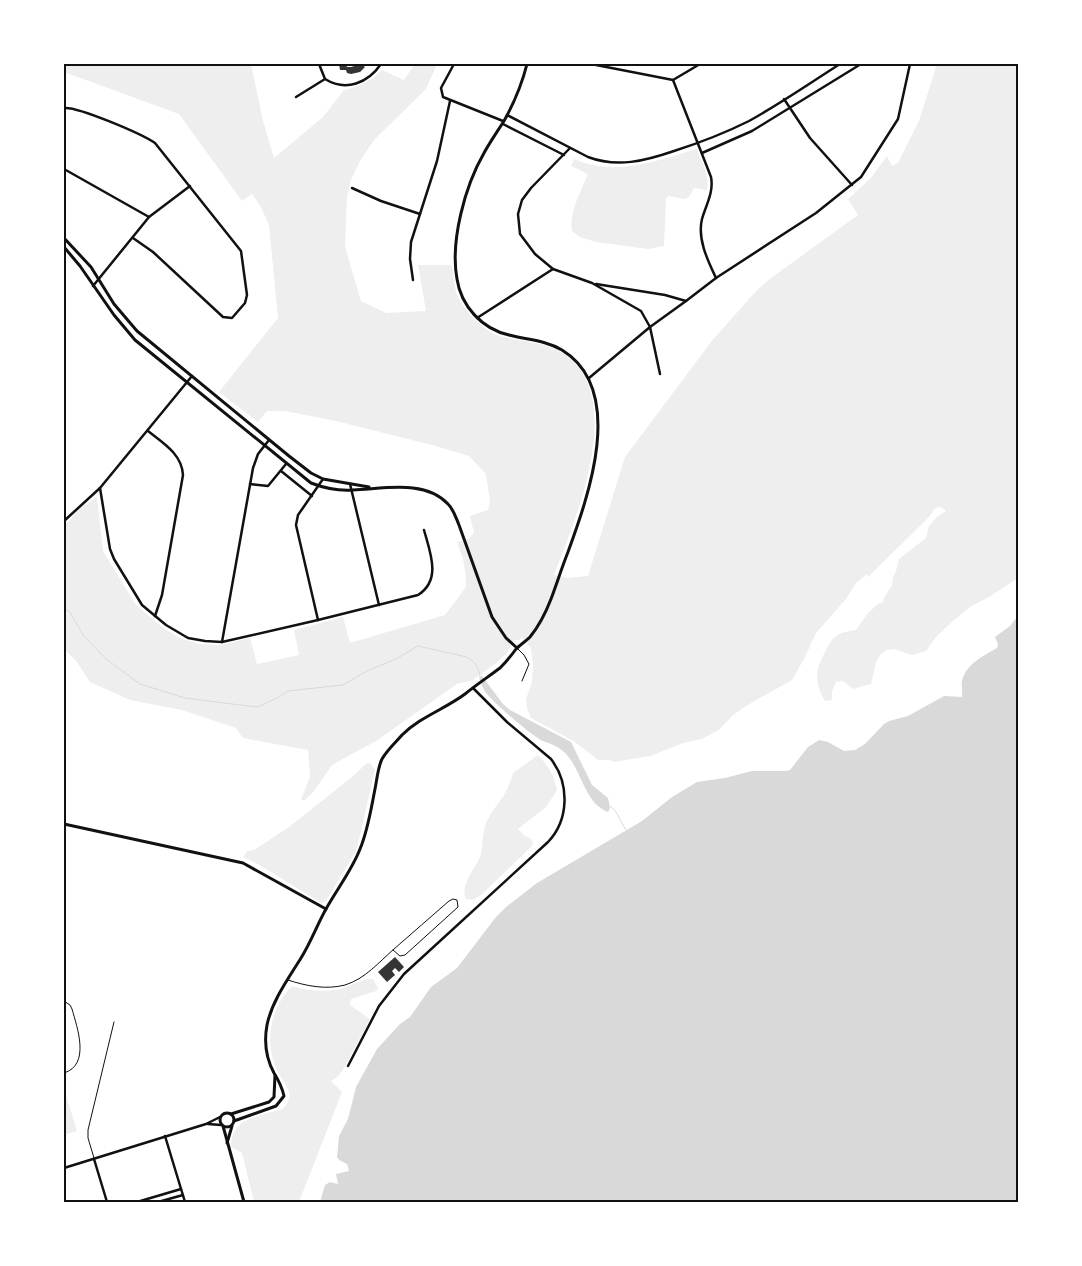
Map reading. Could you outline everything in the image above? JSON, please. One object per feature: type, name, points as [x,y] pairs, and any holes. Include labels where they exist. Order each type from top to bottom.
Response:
[{"type":"street","points":[[318,64],[325,79],[341,85],[353,84],[370,77],[381,64]]},
{"type":"street","points":[[454,64],[441,88],[443,97],[503,122],[564,155]]},
{"type":"street","points":[[234,1121],[276,1106],[284,1096],[280,1081],[267,1055],[267,1027],[287,980],[359,853],[369,818],[380,765],[384,756],[413,726],[490,676],[530,636],[538,625],[551,598],[586,499],[594,463],[597,416],[589,378],[580,366],[564,351],[543,342],[501,333],[492,329],[478,318],[463,299],[457,281],[455,265],[457,239],[465,201],[483,154],[518,93],[528,64]]},
{"type":"street","points":[[591,64],[673,80],[700,64]]},
{"type":"street","points":[[507,115],[599,161],[628,163],[659,156],[698,143],[747,122],[840,64]]},
{"type":"street","points":[[702,152],[752,131],[861,64]]},
{"type":"street","points":[[589,378],[650,327],[716,278],[816,212],[852,185],[864,173],[896,123],[900,114],[910,64]]},
{"type":"street","points":[[296,97],[325,79]]},
{"type":"street","points":[[673,80],[712,182],[712,191],[701,230],[704,249],[716,278]]},
{"type":"street","points":[[784,99],[810,138],[852,185]]},
{"type":"street","points":[[414,280],[410,249],[413,234],[437,161],[450,101]]},
{"type":"street","points":[[64,108],[79,110],[145,136],[155,143],[241,251],[247,295],[245,303],[234,316],[228,319],[223,317],[153,252],[132,238]]},
{"type":"street","points":[[570,148],[531,188],[522,200],[518,214],[520,234],[535,254],[554,269],[592,283],[636,308],[644,315],[650,327],[660,374]]},
{"type":"street","points":[[64,169],[148,217]]},
{"type":"street","points":[[94,286],[148,217],[190,186]]},
{"type":"street","points":[[352,188],[381,202],[420,214]]},
{"type":"street","points":[[64,239],[91,267],[114,304],[137,331],[306,469],[322,479],[350,484],[375,488],[423,489],[433,493],[448,504],[454,512],[492,617],[506,638],[517,648]]},
{"type":"street","points":[[64,247],[80,266],[114,316],[135,340],[286,464],[319,486],[351,491],[375,488]]},
{"type":"street","points":[[478,318],[554,269]]},
{"type":"street","points":[[592,283],[665,295],[686,301]]},
{"type":"street","points":[[64,521],[100,488],[192,376]]},
{"type":"street","points":[[148,431],[171,449],[179,458],[184,475],[162,595],[155,616]]},
{"type":"street","points":[[222,642],[255,461],[269,440]]},
{"type":"street","points":[[250,484],[261,487],[268,486],[286,464]]},
{"type":"street","points":[[281,471],[312,496]]},
{"type":"street","points":[[318,620],[296,525],[298,515],[322,479]]},
{"type":"street","points":[[350,484],[379,605]]},
{"type":"street","points":[[100,488],[110,549],[142,605],[188,638],[205,641],[222,642],[411,597],[424,591],[428,587],[433,567],[424,530]]},
{"type":"street","points":[[348,1066],[379,1006],[404,974],[548,842],[559,828],[563,815],[565,796],[556,766],[551,759],[508,722],[472,687]]},
{"type":"street","points":[[64,824],[243,863],[326,909]]},
{"type":"street","points":[[64,1168],[206,1124],[226,1113],[231,1114],[269,1102],[274,1097],[275,1074]]},
{"type":"street","points":[[227,1144],[234,1121],[231,1114]]},
{"type":"street","points":[[220,1117],[244,1202]]},
{"type":"street","points":[[206,1124],[228,1128],[232,1126]]},
{"type":"street","points":[[165,1136],[185,1202]]},
{"type":"street","points":[[94,1159],[107,1202]]},
{"type":"street","points":[[137,1202],[181,1189]]},
{"type":"street","points":[[158,1202],[183,1195]]},
{"type":"lane","points":[[517,648],[529,664],[522,680]]},
{"type":"lane","points":[[287,980],[318,986],[346,984],[367,972],[449,901],[457,900],[458,907],[405,955],[398,955],[393,950]]},
{"type":"lane","points":[[64,1001],[72,1009],[79,1032],[77,1064],[74,1069],[64,1073]]},
{"type":"lane","points":[[94,1159],[88,1138],[88,1130],[114,1022]]},
{"type":"shaded area","points":[[64,64],[251,64],[263,121],[274,158],[323,117],[344,90],[364,83],[382,70],[404,80],[415,64],[437,64],[426,89],[374,140],[360,161],[351,180],[347,198],[345,247],[361,301],[386,313],[426,311],[418,265],[452,265],[455,289],[459,298],[473,317],[485,328],[500,336],[540,344],[559,351],[580,370],[592,395],[595,425],[584,491],[554,575],[567,578],[588,576],[625,457],[711,342],[756,291],[771,278],[858,215],[848,199],[870,179],[887,156],[892,166],[898,163],[919,121],[937,64],[1018,64],[1018,578],[970,607],[936,637],[926,651],[912,655],[894,649],[887,650],[880,655],[876,662],[871,684],[853,689],[843,681],[836,682],[832,691],[832,700],[825,701],[819,688],[817,676],[819,665],[829,644],[839,634],[856,630],[868,613],[879,603],[883,603],[892,585],[899,559],[926,538],[929,526],[946,511],[941,507],[935,508],[930,516],[868,577],[867,574],[856,583],[846,599],[816,633],[792,680],[746,706],[733,715],[719,730],[702,739],[683,743],[651,756],[616,762],[598,760],[575,742],[531,718],[526,699],[532,682],[531,648],[522,638],[514,640],[507,653],[473,680],[457,684],[376,741],[332,765],[314,791],[305,800],[301,800],[310,776],[308,750],[243,738],[236,728],[182,710],[130,700],[90,682],[77,662],[64,649],[64,527],[78,510],[97,497],[103,551],[136,605],[165,629],[180,638],[199,644],[221,645],[250,638],[257,664],[299,655],[294,630],[343,617],[350,643],[445,615],[466,587],[463,559],[457,542],[468,539],[474,533],[470,516],[488,510],[490,501],[486,474],[469,456],[336,421],[285,411],[267,411],[258,422],[219,392],[278,318],[269,225],[261,207],[252,194],[242,201],[179,114],[64,72]]},
{"type":"shaded area","points":[[697,149],[706,175],[707,190],[694,188],[689,197],[684,199],[669,196],[666,198],[664,246],[648,249],[596,242],[580,237],[572,231],[572,216],[588,174],[571,166],[574,159],[605,167],[620,167],[651,162]]},
{"type":"shaded area","points":[[1018,616],[1018,1202],[320,1202],[325,1185],[330,1182],[338,1184],[336,1174],[349,1171],[347,1164],[337,1157],[339,1136],[348,1119],[356,1087],[377,1049],[400,1024],[410,1017],[431,987],[457,968],[496,917],[506,907],[537,883],[642,821],[672,797],[697,782],[725,778],[752,771],[790,770],[808,747],[819,740],[828,742],[844,751],[855,750],[865,744],[889,721],[908,716],[944,696],[962,697],[962,681],[967,670],[976,661],[997,648],[998,644],[995,637],[1010,626]]},
{"type":"shaded area","points":[[482,676],[503,704],[510,710],[571,742],[592,785],[608,798],[610,808],[608,812],[594,802],[576,769],[564,752],[531,733],[491,698],[481,683],[479,677]]},
{"type":"shaded area","points":[[538,755],[550,771],[557,790],[546,807],[518,829],[530,838],[533,842],[532,846],[481,895],[473,900],[466,899],[464,894],[466,883],[480,857],[486,823],[505,793],[513,773]]},
{"type":"shaded area","points":[[367,763],[370,763],[375,770],[358,844],[355,853],[326,901],[321,903],[258,864],[243,857],[247,851],[254,850],[289,827]]},
{"type":"shaded area","points":[[367,979],[373,979],[378,988],[376,991],[351,999],[350,1005],[370,1019],[343,1070],[331,1081],[342,1092],[299,1202],[254,1202],[242,1153],[231,1147],[232,1137],[236,1129],[248,1119],[283,1109],[289,1099],[289,1092],[276,1068],[270,1047],[272,1025],[279,1004],[292,986],[328,991],[343,988]]},
{"type":"shaded area","points":[[64,1089],[77,1131],[64,1135]]},
{"type":"building","points":[[339,64],[346,64],[347,67],[351,67],[361,64],[365,67],[360,72],[351,74],[347,73],[346,70],[340,70]]},
{"type":"building","points":[[395,957],[404,967],[399,972],[395,968],[392,971],[395,975],[387,982],[378,972]]},
{"type":"waterway","points":[[64,609],[70,612],[83,635],[106,659],[140,684],[185,698],[258,707],[288,691],[343,685],[418,646],[467,657],[476,665],[480,676]]},
{"type":"waterway","points":[[610,806],[615,810],[627,831]]}]
